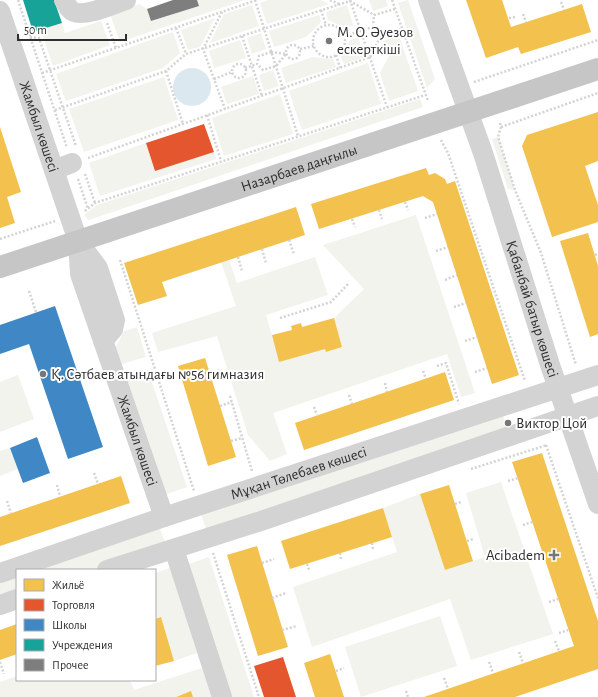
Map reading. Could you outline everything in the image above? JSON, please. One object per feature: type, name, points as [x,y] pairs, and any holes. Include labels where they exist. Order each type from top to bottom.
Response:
[{"type":"main road","name":"Назарбаев даңғылы","points":[[0,267],[469,113],[598,69]]},
{"type":"street","points":[[64,0],[73,12],[79,13],[102,8],[126,0]]},
{"type":"street","points":[[428,0],[469,113]]},
{"type":"street","name":"Жамбыл көшесі","points":[[0,12],[78,241],[98,268],[115,320],[113,329],[103,341],[164,517]]},
{"type":"street","name":"Қабанбай батыр көшесі","points":[[469,113],[558,388],[598,504]]},
{"type":"street","points":[[54,170],[76,162]]},
{"type":"street","name":"Мұқан Төлебаев көшесі","points":[[0,573],[164,517],[598,375]]},
{"type":"street","points":[[110,569],[261,521],[598,406]]},
{"type":"street","points":[[174,548],[222,697]]},
{"type":"street","points":[[0,605],[16,599]]},
{"type":"path","points":[[18,0],[54,110],[95,203]]},
{"type":"path","points":[[42,73],[256,0],[298,136]]},
{"type":"path","points":[[330,0],[340,4]]},
{"type":"path","points":[[54,110],[166,71],[186,54],[350,0]]},
{"type":"path","points":[[350,0],[374,15]]},
{"type":"path","points":[[350,0],[387,107]]},
{"type":"path","points":[[392,0],[428,101]]},
{"type":"path","points":[[561,2],[564,10]]},
{"type":"path","points":[[102,8],[116,48]]},
{"type":"path","points":[[374,15],[395,8]]},
{"type":"path","points":[[321,10],[326,25]]},
{"type":"path","points":[[222,12],[203,48],[225,109]]},
{"type":"path","points":[[524,14],[526,22]]},
{"type":"path","points":[[374,15],[373,27],[381,36]]},
{"type":"path","points":[[508,18],[515,17]]},
{"type":"path","points":[[326,25],[336,26],[341,29],[345,36],[345,44],[343,49],[336,55],[325,56],[321,54],[314,46],[314,35],[326,25]]},
{"type":"path","points":[[345,36],[373,27]]},
{"type":"path","points":[[176,28],[186,54]]},
{"type":"path","points":[[76,162],[370,57],[381,36],[402,28]]},
{"type":"path","points":[[242,36],[262,96]]},
{"type":"path","points":[[30,37],[39,38],[50,70],[62,107],[88,209]]},
{"type":"path","points":[[474,82],[598,40]]},
{"type":"path","points":[[300,50],[296,46],[290,46],[286,49],[286,54],[276,66],[263,70],[258,64],[259,56],[271,52],[286,54],[288,58],[295,59],[300,54],[300,50]]},
{"type":"path","points":[[300,50],[314,46]]},
{"type":"path","points":[[336,55],[340,68]]},
{"type":"path","points":[[232,72],[232,68],[238,63],[242,64],[245,68]]},
{"type":"path","points":[[245,68],[258,64]]},
{"type":"path","points":[[232,72],[236,77],[241,77],[245,73],[245,68]]},
{"type":"path","points":[[166,71],[183,124]]},
{"type":"path","points":[[214,79],[232,72]]},
{"type":"path","points":[[501,127],[598,93]]},
{"type":"path","points":[[85,211],[95,203],[425,95]]},
{"type":"path","points":[[207,115],[221,161]]},
{"type":"path","points":[[500,123],[501,127],[498,137],[515,190],[541,253],[578,369]]},
{"type":"path","points":[[441,140],[448,153],[526,385]]},
{"type":"path","points":[[405,202],[408,210]]},
{"type":"path","points":[[379,210],[382,219]]},
{"type":"path","points":[[425,218],[437,214]]},
{"type":"path","points":[[352,219],[355,227]]},
{"type":"path","points":[[0,239],[57,220]]},
{"type":"path","points":[[290,240],[294,254]]},
{"type":"path","points":[[436,251],[448,247]]},
{"type":"path","points":[[262,249],[266,263]]},
{"type":"path","points":[[238,257],[242,271]]},
{"type":"path","points":[[120,260],[195,496]]},
{"type":"path","points":[[445,280],[457,275]]},
{"type":"path","points":[[280,318],[331,302],[349,283]]},
{"type":"path","points":[[29,291],[36,312]]},
{"type":"path","points":[[454,307],[466,303]]},
{"type":"path","points":[[465,342],[477,337]]},
{"type":"path","points":[[438,366],[446,363],[460,406]]},
{"type":"path","points":[[475,372],[487,368]]},
{"type":"path","points":[[210,373],[222,370]]},
{"type":"path","points":[[423,371],[426,379]]},
{"type":"path","points":[[384,384],[387,392]]},
{"type":"path","points":[[349,395],[352,404]]},
{"type":"path","points":[[230,396],[253,472]]},
{"type":"path","points":[[220,406],[232,402]]},
{"type":"path","points":[[314,407],[317,415]]},
{"type":"path","points":[[231,441],[242,438]]},
{"type":"path","points":[[545,441],[598,598]]},
{"type":"path","points":[[94,473],[98,484]]},
{"type":"path","points":[[508,481],[518,478]]},
{"type":"path","points":[[57,485],[60,496]]},
{"type":"path","points":[[8,501],[11,513]]},
{"type":"path","points":[[455,504],[461,502]]},
{"type":"path","points":[[523,525],[532,522]]},
{"type":"path","points":[[467,542],[473,539]]},
{"type":"path","points":[[372,543],[373,550]]},
{"type":"path","points":[[212,550],[259,697]]},
{"type":"path","points":[[340,553],[342,560]]},
{"type":"path","points":[[535,560],[544,557]]},
{"type":"path","points":[[262,563],[274,559]]},
{"type":"path","points":[[307,564],[309,570]]},
{"type":"path","points":[[272,598],[286,593]]},
{"type":"path","points":[[549,602],[558,599]]},
{"type":"path","points":[[282,630],[296,626]]},
{"type":"path","points":[[560,633],[568,630]]},
{"type":"path","points":[[555,640],[558,651]]},
{"type":"path","points":[[519,652],[523,663]]},
{"type":"path","points":[[0,662],[4,674]]},
{"type":"path","points":[[490,662],[493,673]]},
{"type":"path","points":[[336,671],[344,668]]},
{"type":"path","points":[[444,678],[448,688]]},
{"type":"path","points":[[406,691],[408,697]]},
{"type":"shaded area","points":[[197,0],[245,0],[120,42],[110,14],[139,4],[147,9],[152,21],[198,6]]},
{"type":"shaded area","points":[[268,0],[320,0],[329,4],[267,24],[260,3]]},
{"type":"shaded area","points":[[369,0],[386,0],[388,6],[373,11]]},
{"type":"shaded area","points":[[408,0],[435,79],[427,88],[398,3]]},
{"type":"shaded area","points":[[252,5],[259,26],[210,43],[224,14]]},
{"type":"shaded area","points":[[347,5],[353,25],[346,28],[328,20],[326,12]]},
{"type":"shaded area","points":[[319,15],[321,22],[306,37],[274,47],[269,31]]},
{"type":"shaded area","points":[[215,18],[200,47],[188,50],[181,30]]},
{"type":"shaded area","points":[[101,21],[110,45],[53,66],[41,30],[62,23],[65,33]]},
{"type":"shaded area","points":[[173,32],[180,53],[163,68],[66,101],[56,74]]},
{"type":"shaded area","points":[[261,33],[266,49],[252,54],[247,38]]},
{"type":"shaded area","points":[[399,36],[418,91],[389,101],[380,73],[389,56],[383,41]]},
{"type":"shaded area","points":[[358,37],[365,57],[344,64],[341,57],[350,40]]},
{"type":"shaded area","points":[[240,40],[246,58],[214,68],[209,51]]},
{"type":"shaded area","points":[[313,57],[333,59],[336,67],[286,83],[281,68]]},
{"type":"shaded area","points":[[368,63],[381,104],[302,130],[289,91]]},
{"type":"shaded area","points":[[188,68],[196,68],[206,73],[210,80],[210,94],[206,101],[196,106],[188,106],[178,101],[176,98],[173,91],[173,83],[178,73],[181,71]]},
{"type":"shaded area","points":[[273,70],[279,86],[264,91],[259,75]]},
{"type":"shaded area","points":[[253,76],[259,94],[227,104],[221,87]]},
{"type":"shaded area","points":[[164,77],[178,120],[84,152],[69,109]]},
{"type":"shaded area","points":[[280,94],[293,134],[224,156],[212,118]]},
{"type":"shaded area","points":[[420,99],[423,107],[89,220],[84,215],[97,205]]},
{"type":"shaded area","points":[[498,137],[515,190],[508,189],[492,139]]},
{"type":"shaded area","points":[[146,143],[155,171],[214,152],[216,159],[100,196],[89,163]]},
{"type":"shaded area","points":[[416,215],[475,393],[461,397],[447,354],[273,413],[287,454],[270,461],[248,435],[217,336],[158,352],[152,333],[236,306],[221,262],[229,260],[237,283],[315,257],[328,295],[266,315],[272,335],[325,349],[326,352],[342,347],[334,318],[364,289],[323,245]]},
{"type":"shaded area","points":[[137,327],[146,357],[118,365],[115,347],[120,340],[122,332]]},
{"type":"shaded area","points":[[148,370],[187,487],[164,495],[122,378]]},
{"type":"shaded area","points":[[18,375],[34,419],[0,432],[0,382]]},
{"type":"shaded area","points":[[501,407],[509,437],[209,537],[198,506]]},
{"type":"shaded area","points":[[10,448],[18,469],[0,476],[0,451]]},
{"type":"shaded area","points":[[501,482],[553,634],[471,660],[450,599],[312,647],[293,587],[397,552],[383,508],[420,494],[445,570],[485,557],[466,493]]},
{"type":"shaded area","points":[[157,520],[168,551],[111,569],[16,569],[16,599],[0,605],[0,573]]},
{"type":"shaded area","points":[[209,557],[254,697],[228,697],[186,565]]},
{"type":"shaded area","points":[[170,568],[197,653],[174,661],[161,617],[156,619],[156,573]]},
{"type":"shaded area","points":[[440,616],[457,666],[361,697],[345,647]]},
{"type":"shaded area","points":[[202,668],[212,697],[193,697],[191,692],[175,697],[0,697],[0,682],[16,676],[16,681],[130,681],[134,690]]},
{"type":"building: Жильё","points":[[466,0],[502,0],[511,27],[582,4],[591,32],[521,54],[518,47],[486,58]]},
{"type":"building: Жильё","points":[[598,112],[598,161],[585,166],[598,205],[598,222],[552,237],[522,146],[527,135]]},
{"type":"building: Жильё","points":[[0,127],[21,192],[7,197],[15,223],[0,228]]},
{"type":"building: Жильё","points":[[426,168],[429,175],[435,173],[445,179],[447,184],[455,181],[519,375],[492,384],[433,202],[423,196],[319,229],[311,204]]},
{"type":"building: Жильё","points":[[296,207],[305,235],[162,282],[167,296],[138,305],[124,263]]},
{"type":"building: Жильё","points":[[588,233],[598,266],[598,334],[590,337],[560,241]]},
{"type":"building: Жильё","points":[[334,318],[342,347],[326,352],[325,349],[279,362],[272,335],[292,330],[291,326],[301,323],[302,327]]},
{"type":"building: Жильё","points":[[205,358],[236,457],[208,466],[178,366]]},
{"type":"building: Жильё","points":[[445,372],[454,400],[304,450],[295,423]]},
{"type":"building: Жильё","points":[[542,453],[598,621],[598,669],[515,697],[424,697],[574,646],[512,462]]},
{"type":"building: Жильё","points":[[121,476],[130,503],[0,546],[0,517]]},
{"type":"building: Жильё","points":[[449,485],[473,561],[445,570],[420,494]]},
{"type":"building: Жильё","points":[[383,508],[392,537],[290,569],[281,541]]},
{"type":"building: Жильё","points":[[257,546],[288,647],[258,656],[227,555]]},
{"type":"building: Жильё","points":[[161,617],[174,661],[156,666],[156,619]]},
{"type":"building: Жильё","points":[[16,624],[16,654],[0,660],[0,630]]},
{"type":"building: Жильё","points":[[330,654],[344,697],[315,697],[304,663]]},
{"type":"building: Жильё","points":[[191,691],[193,697],[176,697]]},
{"type":"building: Торговля","points":[[204,124],[214,152],[155,171],[146,143]]},
{"type":"building: Торговля","points":[[283,657],[296,697],[264,697],[254,666]]},
{"type":"building: Школы","points":[[55,306],[103,447],[68,459],[29,344],[0,354],[0,325]]},
{"type":"building: Школы","points":[[37,437],[50,473],[23,483],[10,448]]},
{"type":"building: Учреждения","points":[[23,0],[54,0],[62,23],[33,32]]},
{"type":"building: Прочее","points":[[173,0],[197,0],[199,6],[151,21],[147,9]]},
{"type":"place","name":"М. О. Әуезов ескерткіші","points":[[329,41]]},
{"type":"place","name":"Қ. Сәтбаев атындағы №56 гимназия","points":[[43,374]]},
{"type":"place","name":"Виктор Цой","points":[[508,423]]},
{"type":"place","name":"Acibadem","points":[[554,555]]}]
